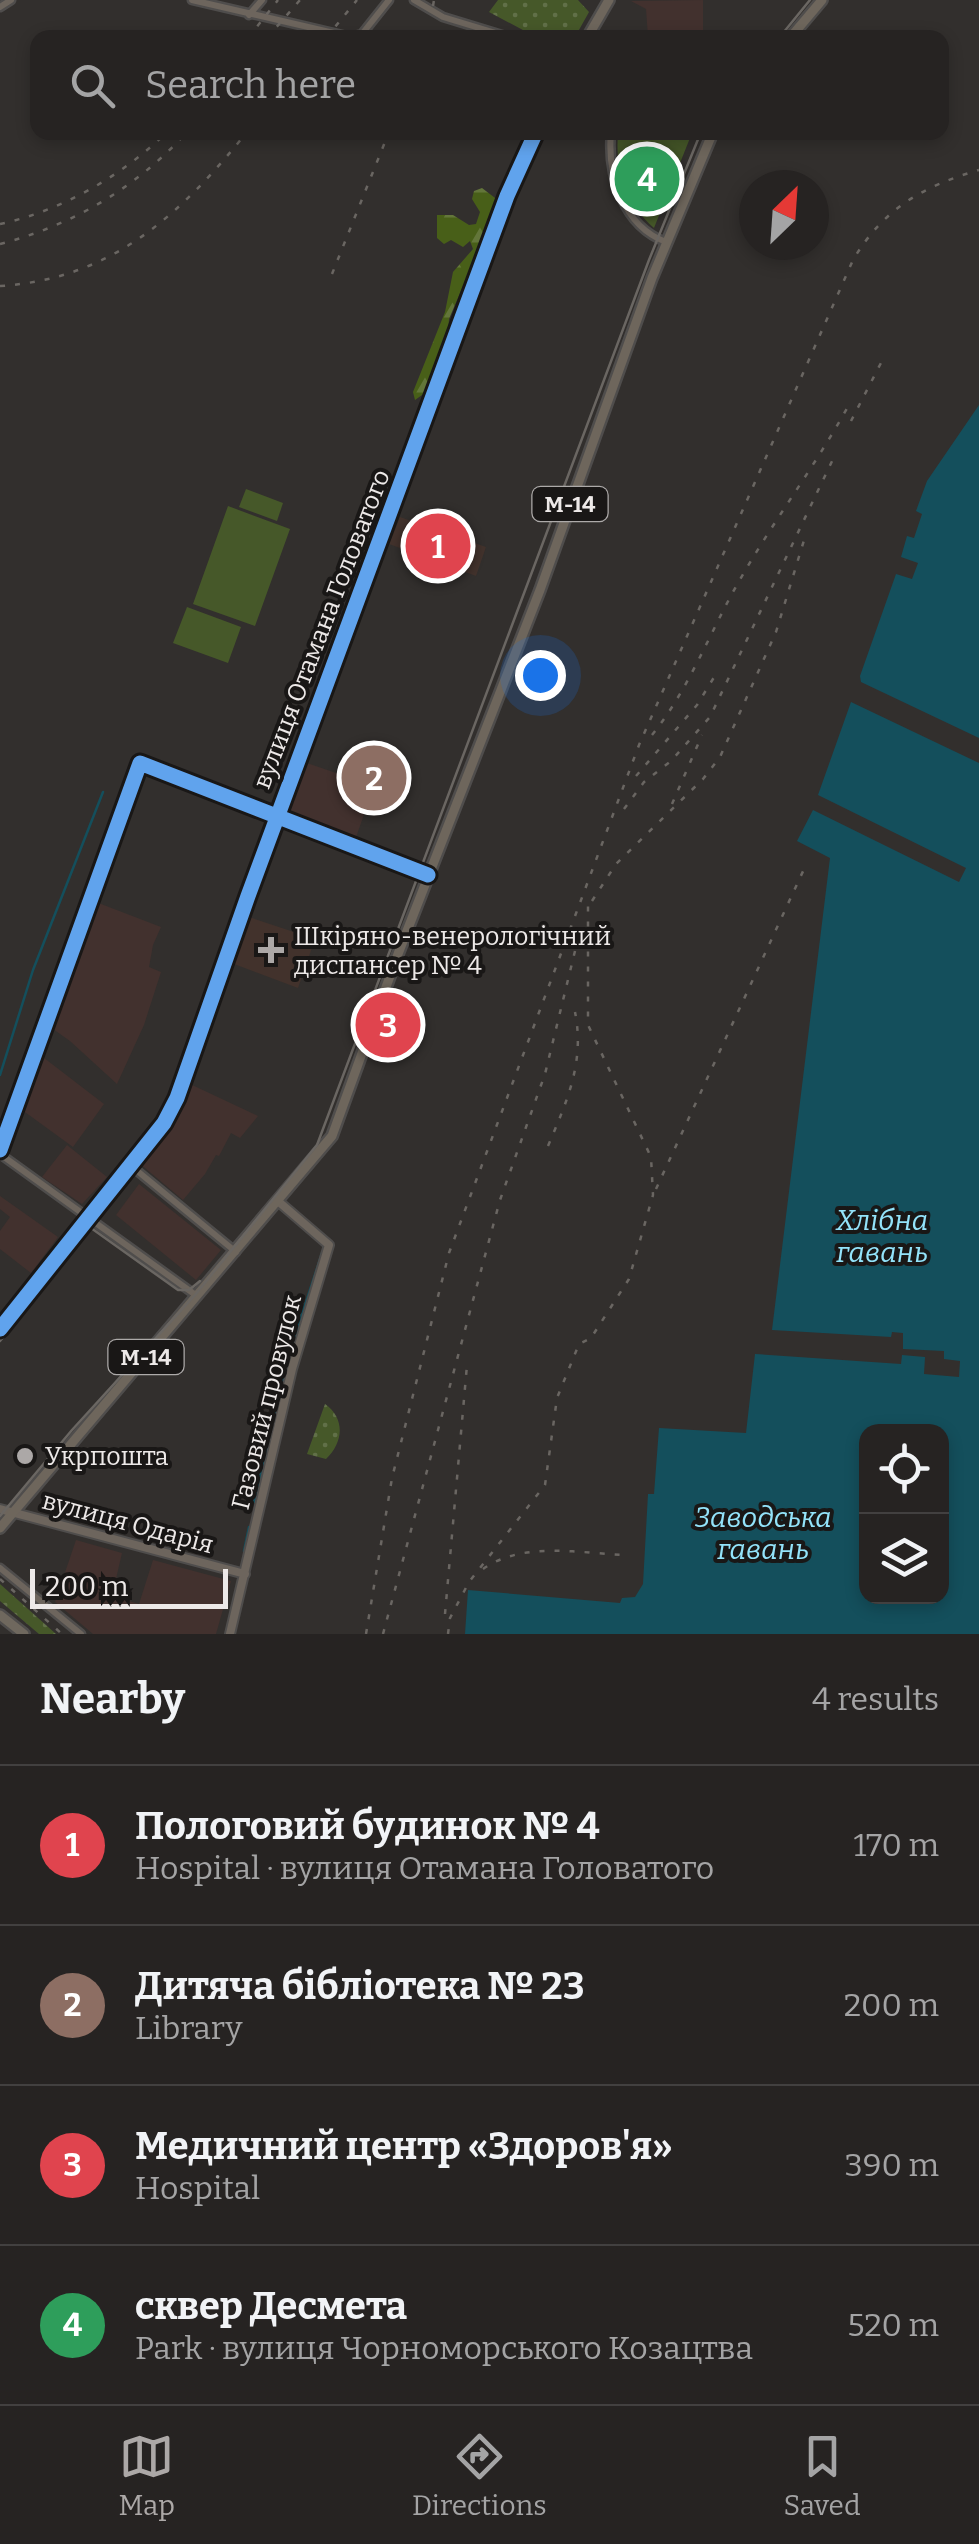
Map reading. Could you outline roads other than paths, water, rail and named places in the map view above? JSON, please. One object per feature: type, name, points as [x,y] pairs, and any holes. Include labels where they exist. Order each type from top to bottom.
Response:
[{"type":"main road","points":[[592,30],[609,0]]},
{"type":"main road","points":[[797,30],[822,0]]},
{"type":"main road","name":"вулиця Отамана Головатого","points":[[0,1328],[164,1122],[177,1098],[507,196],[532,140]]},
{"type":"main road","name":"М-14","points":[[0,1528],[279,1202],[334,1129],[540,590],[666,242],[710,140]]},
{"type":"main road","points":[[0,1615],[24,1634]]},
{"type":"street","points":[[0,7],[12,0]]},
{"type":"street","points":[[192,0],[318,30]]},
{"type":"street","points":[[250,16],[262,0]]},
{"type":"street","points":[[365,30],[389,0]]},
{"type":"street","points":[[414,0],[443,17],[486,30]]},
{"type":"street","points":[[612,140],[614,177],[624,203],[640,226],[666,242]]},
{"type":"street","points":[[197,1296],[0,1152],[140,763],[428,876]]},
{"type":"street","points":[[130,1164],[236,1252]]},
{"type":"street","name":"Газовий провулок","points":[[230,1634],[292,1370],[329,1245],[279,1202]]},
{"type":"street","name":"вулиця Одарія","points":[[0,1508],[245,1574]]},
{"type":"street","points":[[0,1568],[81,1634]]},
{"type":"water","points":[[979,405],[979,738],[861,682],[860,676],[896,574],[912,579],[918,563],[901,557],[907,536],[914,538],[922,514],[916,511],[927,481]]},
{"type":"water","points":[[851,702],[979,763],[979,1634],[465,1634],[468,1590],[620,1603],[622,1598],[635,1597],[643,1584],[648,1494],[654,1494],[659,1428],[746,1433],[755,1354],[901,1364],[902,1355],[925,1357],[924,1374],[959,1377],[960,1361],[944,1359],[944,1351],[903,1349],[903,1333],[892,1332],[891,1337],[772,1330],[830,858],[797,841],[813,810],[959,882],[966,868],[818,795]]},
{"type":"waterway","points":[[0,1075],[33,970],[103,792]]},
{"type":"waterway","points":[[254,1502],[293,1342],[322,1253]]},
{"type":"waterway","points":[[244,1551],[249,1527]]},
{"type":"tram line","points":[[786,30],[810,0]]},
{"type":"tram line","points":[[0,1516],[195,1295],[317,1145],[649,260],[698,140]]},
{"type":"tram line","points":[[0,1341],[91,1228],[178,1290],[189,1290],[200,1281]]},
{"type":"railway","points":[[254,30],[278,0]]},
{"type":"railway","points":[[274,30],[300,0]]},
{"type":"railway","points":[[333,30],[357,0]]},
{"type":"railway","points":[[433,6],[434,0]]},
{"type":"railway","points":[[0,224],[46,210],[90,190],[158,140]]},
{"type":"railway","points":[[0,244],[53,226],[102,202],[147,170],[179,140]]},
{"type":"railway","points":[[0,286],[40,281],[110,256],[169,215],[240,140]]},
{"type":"railway","points":[[332,274],[386,140]]},
{"type":"railway","points":[[366,1634],[392,1478],[449,1253],[639,745],[853,260],[877,227],[906,202],[979,170]]},
{"type":"railway","points":[[851,421],[883,359]]},
{"type":"railway","points":[[652,735],[688,680],[752,560],[851,401]]},
{"type":"railway","points":[[624,809],[644,782],[671,761],[710,717],[834,457]]},
{"type":"railway","points":[[592,901],[616,864],[703,779],[720,757],[776,632],[805,537]]},
{"type":"railway","points":[[636,776],[697,705],[716,674]]},
{"type":"railway","points":[[672,804],[702,735]]},
{"type":"railway","points":[[656,1189],[805,867]]},
{"type":"railway","points":[[448,1634],[450,1618],[469,1582],[545,1485],[557,1398],[579,1344],[591,1338],[629,1279],[653,1195],[651,1157],[588,1025],[588,901]]},
{"type":"railway","points":[[383,1634],[500,1200],[545,1074],[575,951]]},
{"type":"railway","points":[[548,1146],[576,1065],[575,1012]]},
{"type":"railway","points":[[445,1614],[467,1365]]},
{"type":"railway","points":[[483,1569],[499,1560],[533,1552],[624,1555]]},
{"type":"railway","points":[[0,1579],[62,1634]]},
{"type":"place","name":"сквер Десмета","points":[[647,179]]},
{"type":"place","name":"Пологовий будинок № 4","points":[[438,546]]},
{"type":"place","name":"Дитяча бібліотека № 23","points":[[374,778]]},
{"type":"place","name":"Шкіряно-венерологічний диспансер № 4","points":[[271,950]]},
{"type":"place","name":"Медичний центр «Здоров'я»","points":[[388,1025]]},
{"type":"place","name":"Укрпошта","points":[[25,1456]]},
{"type":"water label","name":"Хлібна гавань","points":[[882,1236]]},
{"type":"water label","name":"Заводська гавань","points":[[763,1533]]}]
